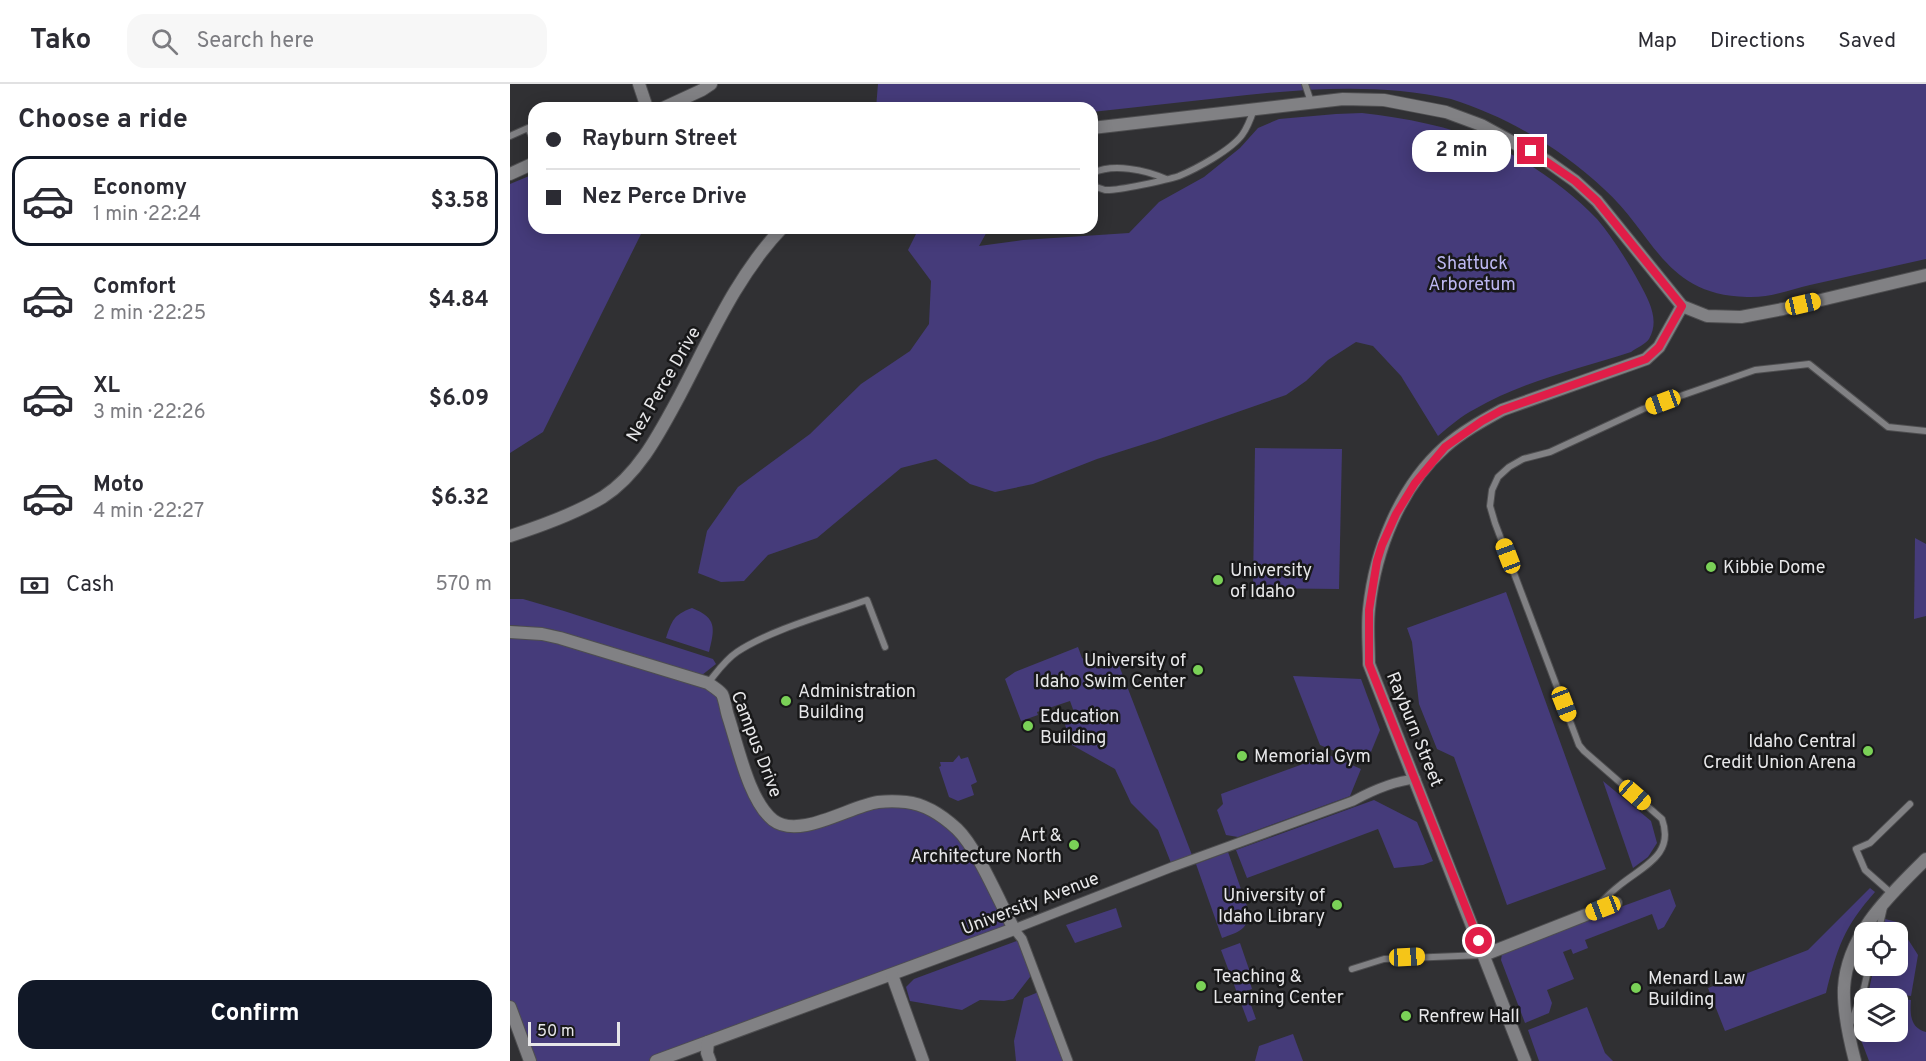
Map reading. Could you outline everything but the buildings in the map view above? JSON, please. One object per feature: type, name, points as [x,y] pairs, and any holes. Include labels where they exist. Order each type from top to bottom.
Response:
[{"type":"street","points":[[639,84],[645,102]]},
{"type":"street","points":[[676,102],[711,84]]},
{"type":"street","points":[[1098,127],[1343,99],[1384,100],[1446,112],[1481,125],[1514,142],[1575,181],[1597,201],[1682,306],[1707,316],[1741,316],[1783,309],[1926,275]]},
{"type":"street","points":[[510,174],[528,166]]},
{"type":"street","name":"Nez Perce Drive","points":[[510,536],[573,512],[604,496],[629,475],[658,436],[743,276],[776,234]]},
{"type":"street","name":"Rayburn Street","points":[[1525,1061],[1369,664],[1369,610],[1377,561],[1402,502],[1430,463],[1445,447],[1502,410],[1651,356],[1659,347],[1682,306]]},
{"type":"street","name":"Campus Drive","points":[[510,632],[534,633],[560,638],[708,683],[721,693],[755,795],[764,812],[776,822],[795,826],[811,825],[877,802],[907,802],[939,814],[959,831],[979,861],[1014,929]]},
{"type":"street","name":"University Avenue","points":[[656,1061],[892,975],[1172,867],[1353,801],[1370,791],[1403,780],[1416,779]]},
{"type":"street","points":[[1855,1061],[1848,1031],[1844,988],[1850,958],[1862,932],[1888,896],[1926,859]]},
{"type":"street","points":[[1484,955],[1616,903]]},
{"type":"street","points":[[1014,929],[1022,939],[1068,1061]]},
{"type":"street","points":[[892,975],[923,1061]]},
{"type":"street","points":[[510,1007],[530,1061]]},
{"type":"street","points":[[708,1042],[707,1053],[710,1061]]},
{"type":"lane","points":[[1305,84],[1311,102]]},
{"type":"lane","points":[[1098,188],[1106,190],[1179,176],[1227,149],[1241,136],[1254,109]]},
{"type":"lane","points":[[510,136],[528,128]]},
{"type":"lane","points":[[1098,170],[1148,171],[1166,179]]},
{"type":"lane","points":[[1590,913],[1618,886],[1655,859],[1664,847],[1665,828],[1662,819],[1657,814],[1584,751],[1579,744],[1495,523],[1490,506],[1492,490],[1498,477],[1523,459],[1550,452],[1643,409],[1755,370],[1809,364],[1888,427],[1926,431]]},
{"type":"lane","points":[[708,683],[737,652],[775,633],[867,600],[885,647]]},
{"type":"lane","points":[[1881,922],[1888,896],[1865,870],[1856,849],[1870,843],[1910,804]]},
{"type":"lane","points":[[1352,969],[1384,959],[1484,955]]},
{"type":"lane","points":[[1848,1031],[1867,976]]},
{"type":"green space","points":[[878,84],[1926,84],[1926,259],[1771,295],[1747,297],[1719,294],[1697,286],[1663,260],[1604,189],[1551,147],[1513,125],[1472,106],[1426,94],[1375,89],[1298,91],[1098,111],[1098,102],[876,102]]},
{"type":"green space","name":"Shattuck Arboretum","points":[[1362,113],[1395,117],[1459,132],[1504,150],[1561,186],[1597,219],[1643,290],[1650,304],[1654,325],[1648,341],[1631,352],[1552,376],[1493,399],[1456,421],[1438,436],[1401,376],[1373,346],[1356,342],[1328,360],[1306,381],[1286,395],[1097,459],[1033,484],[995,492],[970,484],[936,459],[901,468],[817,538],[768,555],[744,581],[721,582],[698,573],[707,531],[738,487],[810,434],[861,384],[910,351],[929,324],[931,281],[908,250],[916,234],[986,234],[979,246],[1023,240],[1129,233],[1159,202],[1204,177],[1240,148],[1258,128],[1279,119]]},
{"type":"green space","points":[[528,176],[528,234],[641,234],[543,432],[510,453],[510,184]]},
{"type":"green space","points":[[1255,448],[1342,449],[1339,589],[1253,588]]},
{"type":"green space","points":[[1915,538],[1926,544],[1926,616],[1914,619]]},
{"type":"green space","points":[[1506,592],[1606,869],[1507,905],[1454,757],[1437,749],[1419,704],[1412,642],[1407,628]]},
{"type":"green space","points":[[510,599],[523,599],[564,611],[713,659],[716,664],[702,675],[551,629],[510,625]]},
{"type":"green space","points":[[692,608],[706,616],[712,625],[709,652],[666,638],[674,619]]},
{"type":"green space","points":[[510,632],[525,632],[721,693],[742,760],[776,822],[828,817],[907,802],[959,831],[1014,929],[656,1061],[530,1061],[510,1007]]},
{"type":"green space","points":[[1078,647],[1082,658],[1093,664],[1115,655],[1192,855],[1171,863],[1158,830],[1131,803],[1115,769],[1072,745],[1062,716],[1074,712],[1070,701],[1037,712],[1038,715],[1021,721],[1005,679],[1015,672]]},
{"type":"green space","points":[[1293,676],[1361,679],[1380,730],[1366,764],[1320,745]]},
{"type":"green space","points":[[1322,752],[1361,769],[1350,796],[1238,837],[1226,835],[1217,810],[1223,804],[1221,794],[1314,760],[1313,755]]},
{"type":"green space","points":[[959,755],[961,759],[968,757],[977,782],[971,785],[974,795],[958,801],[949,797],[939,767],[940,762],[953,762]]},
{"type":"green space","points":[[1603,781],[1651,821],[1657,843],[1648,857],[1633,868]]},
{"type":"green space","points":[[1374,800],[1417,822],[1433,861],[1423,865],[1394,868],[1378,829],[1247,878],[1236,850]]},
{"type":"green space","points":[[1228,852],[1248,909],[1248,916],[1242,929],[1222,938],[1196,864]]},
{"type":"green space","points":[[1870,888],[1875,892],[1856,916],[1843,939],[1826,993],[1725,1031],[1708,988],[1808,950]]},
{"type":"green space","points":[[1670,889],[1676,906],[1664,927],[1658,930],[1652,914],[1585,940],[1588,948],[1573,954],[1571,949],[1563,952],[1574,979],[1547,990],[1552,1003],[1549,1013],[1525,1023],[1501,960],[1502,954],[1568,926]]},
{"type":"green space","points":[[1116,908],[1122,927],[1075,943],[1066,925]]},
{"type":"green space","points":[[1022,939],[1029,957],[1030,977],[1013,999],[980,1000],[962,1010],[910,1001],[906,987],[914,979]]},
{"type":"green space","points":[[1908,939],[1918,955],[1911,996],[1908,996],[1908,988],[1869,988],[1872,976],[1908,976]]},
{"type":"green space","points":[[1240,943],[1251,975],[1248,976],[1252,989],[1246,991],[1256,1019],[1248,1022],[1221,950]]},
{"type":"green space","points":[[1041,991],[1068,1061],[1016,1061],[1014,1041],[1024,998]]},
{"type":"green space","points":[[1908,1000],[1911,1000],[1912,1020],[1917,1027],[1926,1032],[1926,1061],[1869,1061],[1862,1042],[1908,1042]]},
{"type":"green space","points":[[1587,1007],[1605,1053],[1613,1061],[1539,1061],[1528,1030]]},
{"type":"green space","points":[[1293,1034],[1303,1061],[1255,1061],[1259,1046]]},
{"type":"place","name":"Kibbie Dome","points":[[1711,567]]},
{"type":"place","name":"University of Idaho","points":[[1218,580]]},
{"type":"place","name":"University of Idaho Swim Center","points":[[1198,670]]},
{"type":"place","name":"Administration Building","points":[[786,701]]},
{"type":"place","name":"Education Building","points":[[1028,726]]},
{"type":"place","name":"Idaho Central Credit Union Arena","points":[[1868,751]]},
{"type":"place","name":"Memorial Gym","points":[[1242,756]]},
{"type":"place","name":"Art & Architecture North","points":[[1074,845]]},
{"type":"place","name":"University of Idaho Library","points":[[1337,905]]},
{"type":"place","name":"Teaching & Learning Center","points":[[1201,986]]},
{"type":"place","name":"Menard Law Building","points":[[1636,988]]},
{"type":"place","name":"Renfrew Hall","points":[[1406,1016]]},
{"type":"route","points":[[1479,941],[1369,664],[1369,610],[1382,545],[1402,502],[1430,463],[1445,447],[1502,410],[1646,359],[1659,347],[1682,306],[1597,201],[1575,181],[1531,151]]}]
